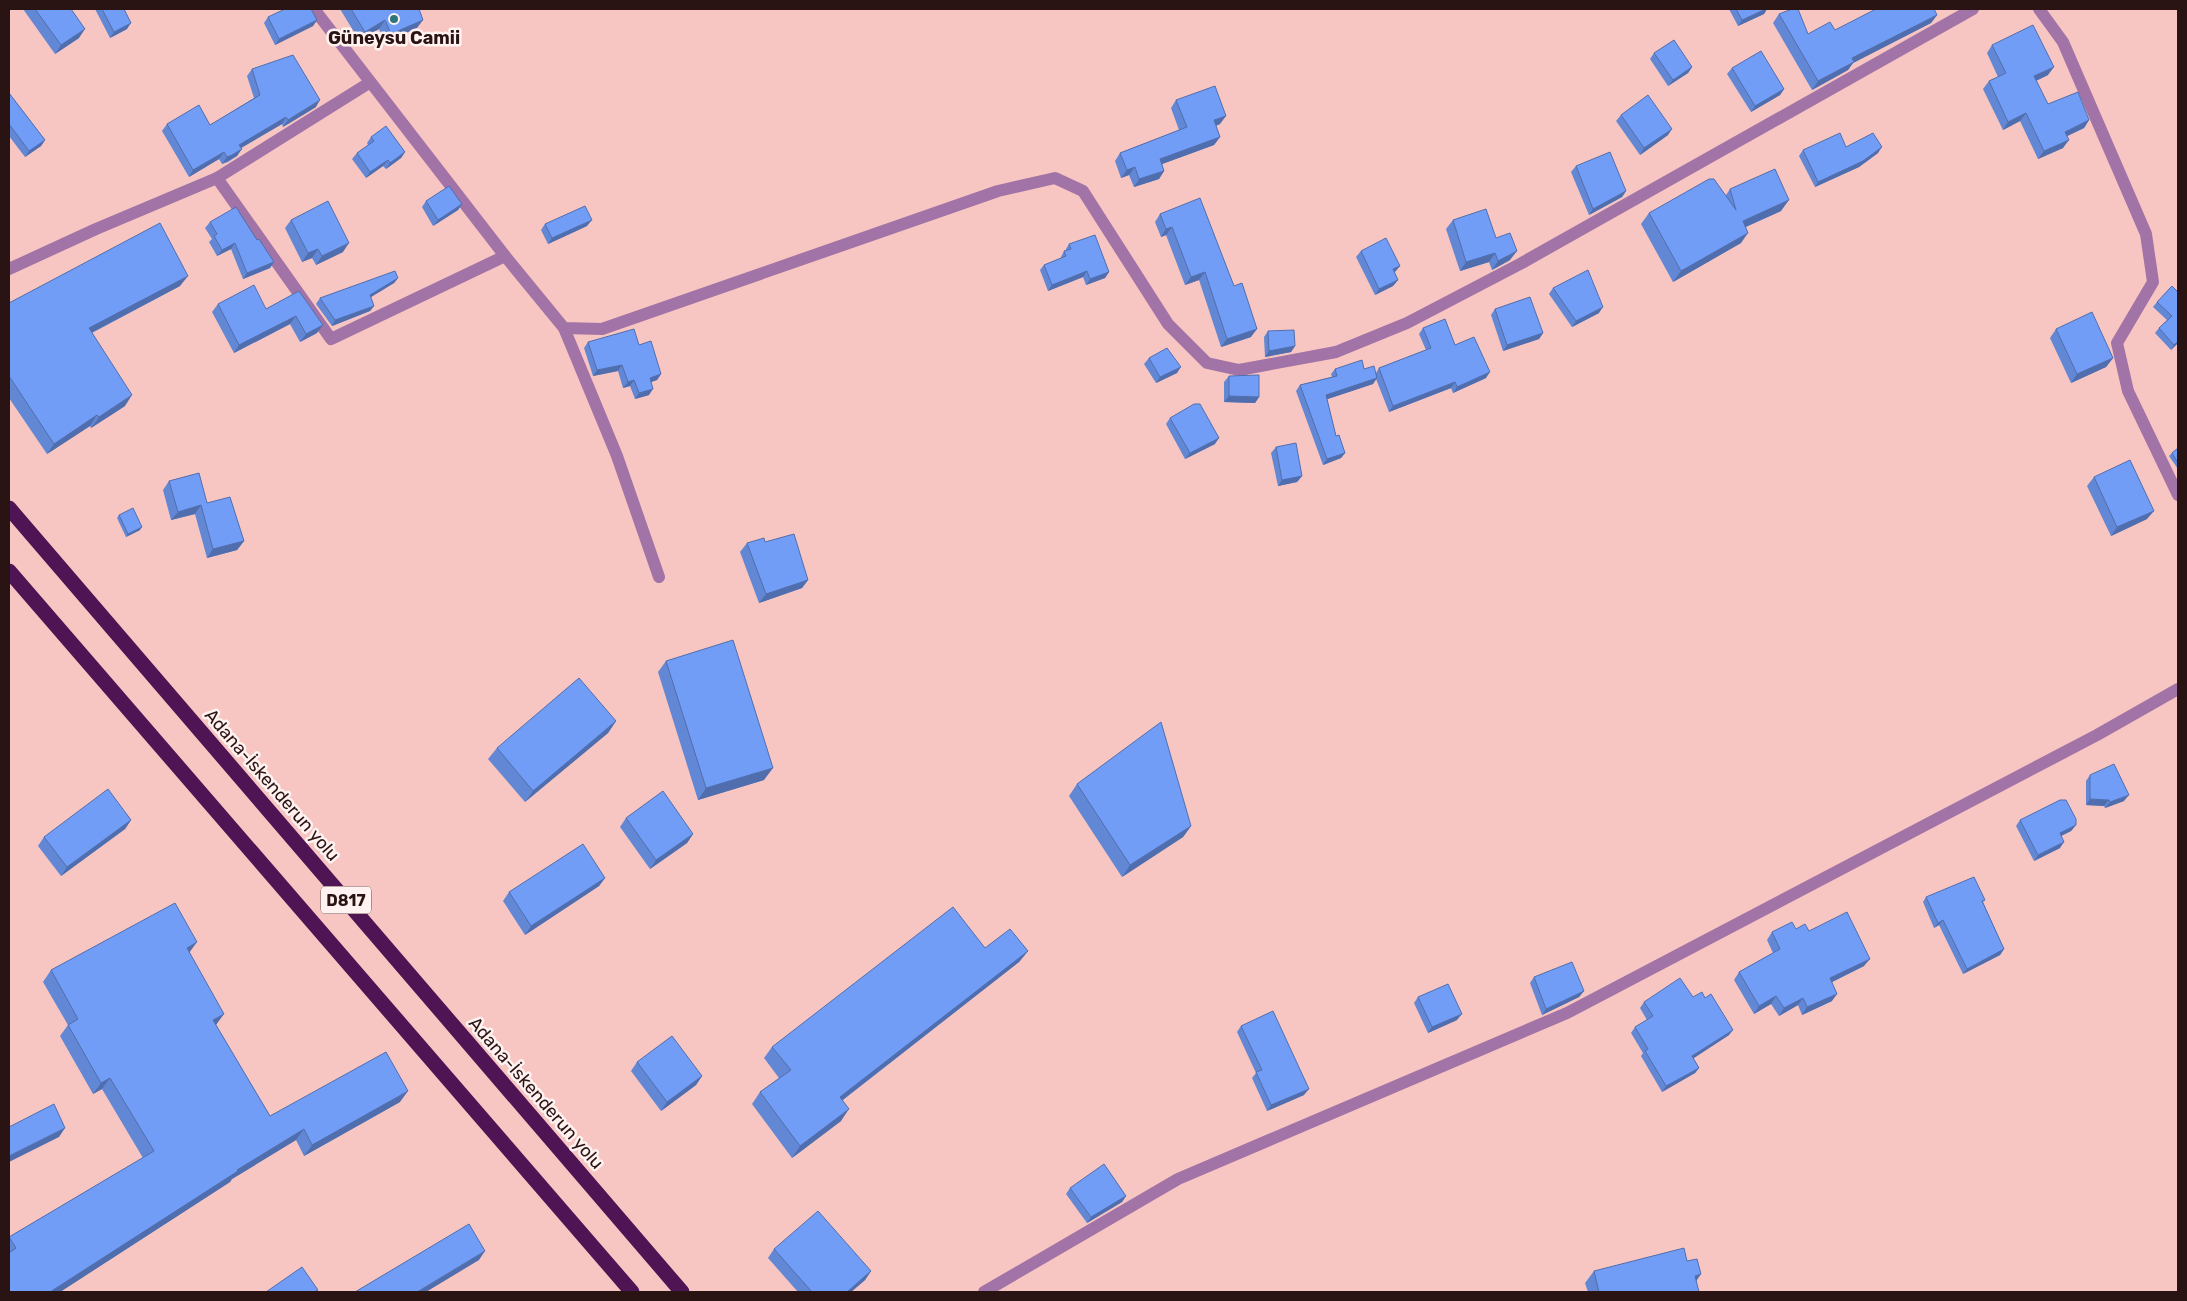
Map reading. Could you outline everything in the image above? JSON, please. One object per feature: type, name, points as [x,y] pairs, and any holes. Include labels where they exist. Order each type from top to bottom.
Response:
[{"type":"highway","name":"Adana-İskenderun yolu","points":[[9,508],[682,1292]]},
{"type":"highway","name":"D817","points":[[9,571],[632,1292]]},
{"type":"street","points":[[314,9],[505,256],[564,328],[618,456],[659,577]]},
{"type":"street","points":[[564,328],[602,329],[998,191],[1055,178],[1083,191],[1168,324],[1207,363],[1238,370],[1336,352],[1407,323],[1520,264],[1973,9]]},
{"type":"street","points":[[2039,9],[2063,42],[2146,234],[2154,282],[2117,343],[2128,391],[2178,495]]},
{"type":"street","points":[[9,269],[96,229],[217,178],[369,82]]},
{"type":"street","points":[[217,178],[331,339],[505,256]]},
{"type":"street","points":[[984,1292],[1178,1179],[1566,1013],[2097,735],[2178,689]]},
{"type":"building","points":[[35,9],[71,9],[85,29],[61,45]]},
{"type":"building","points":[[102,9],[124,9],[131,23],[114,32]]},
{"type":"building","points":[[285,9],[311,9],[317,20],[279,39],[268,17]]},
{"type":"building","points":[[351,9],[419,9],[423,20],[391,34],[385,20],[365,32]]},
{"type":"building","points":[[1736,9],[1766,9],[1742,20]]},
{"type":"building","points":[[1792,9],[1798,9],[1808,34],[1830,22],[1835,30],[1876,9],[1934,9],[1937,15],[1852,58],[1854,62],[1818,81],[1779,14]]},
{"type":"building","points":[[2033,25],[2054,67],[2034,76],[2048,104],[2078,92],[2089,120],[2065,132],[2069,140],[2044,151],[2026,113],[2008,122],[1989,81],[2006,73],[1992,45]]},
{"type":"building","points":[[1674,40],[1692,67],[1673,80],[1654,53]]},
{"type":"building","points":[[1761,51],[1784,89],[1755,106],[1732,68]]},
{"type":"building","points":[[293,55],[320,100],[288,120],[286,117],[239,145],[242,149],[232,155],[227,157],[224,152],[193,170],[167,124],[199,105],[210,125],[260,95],[252,69]]},
{"type":"building","points":[[1215,86],[1226,116],[1214,120],[1220,137],[1160,159],[1164,171],[1139,179],[1135,167],[1127,170],[1120,153],[1187,127],[1176,100]]},
{"type":"building","points":[[9,93],[45,140],[29,151],[9,124]]},
{"type":"building","points":[[1648,95],[1672,129],[1644,148],[1621,115]]},
{"type":"building","points":[[386,126],[405,152],[390,163],[388,160],[370,172],[357,153],[374,141],[371,137]]},
{"type":"building","points":[[1840,133],[1846,147],[1873,133],[1882,147],[1863,161],[1818,182],[1803,150]]},
{"type":"building","points":[[1610,152],[1626,191],[1593,209],[1576,166]]},
{"type":"building","points":[[1775,169],[1789,200],[1743,221],[1748,233],[1681,271],[1649,213],[1709,179],[1714,179],[1736,210],[1730,189]]},
{"type":"building","points":[[449,186],[462,204],[438,220],[426,201]]},
{"type":"building","points":[[1200,198],[1234,286],[1242,283],[1257,329],[1227,339],[1205,272],[1191,277],[1172,227],[1166,229],[1160,214]]},
{"type":"building","points":[[328,201],[349,243],[322,256],[318,249],[308,253],[291,220]]},
{"type":"building","points":[[585,206],[592,220],[552,238],[545,224]]},
{"type":"building","points":[[236,207],[274,262],[247,273],[235,243],[222,250],[214,236],[217,234],[210,222]]},
{"type":"building","points":[[1486,209],[1496,238],[1510,233],[1517,251],[1498,261],[1495,253],[1466,262],[1453,220]]},
{"type":"building","points":[[160,223],[188,276],[89,328],[132,395],[99,417],[97,415],[54,444],[9,376],[9,303]]},
{"type":"building","points":[[1095,235],[1109,272],[1090,279],[1087,271],[1052,285],[1044,265],[1066,256],[1064,251],[1071,249],[1069,244]]},
{"type":"building","points":[[1386,238],[1400,266],[1393,269],[1398,280],[1379,289],[1361,251]]},
{"type":"building","points":[[1588,270],[1603,307],[1576,321],[1553,288]]},
{"type":"building","points":[[395,271],[398,278],[370,295],[374,306],[335,320],[320,298]]},
{"type":"building","points":[[254,285],[266,309],[299,291],[323,325],[306,334],[296,316],[239,345],[218,304]]},
{"type":"building","points":[[2172,286],[2178,292],[2178,341],[2174,345],[2159,328],[2172,316],[2157,302]]},
{"type":"building","points":[[1530,297],[1543,333],[1507,345],[1495,309]]},
{"type":"building","points":[[2092,312],[2113,358],[2077,374],[2056,329]]},
{"type":"building","points":[[1445,319],[1455,345],[1474,337],[1490,372],[1457,387],[1455,382],[1393,406],[1379,368],[1431,348],[1423,328]]},
{"type":"building","points":[[634,329],[639,345],[651,341],[661,374],[650,378],[653,389],[639,393],[634,380],[628,382],[622,365],[597,370],[588,342]]},
{"type":"building","points":[[1294,330],[1295,346],[1269,351],[1268,331]]},
{"type":"building","points":[[1167,348],[1181,367],[1160,377],[1149,358]]},
{"type":"building","points":[[1362,360],[1364,369],[1374,366],[1377,378],[1326,395],[1336,436],[1339,435],[1345,453],[1327,459],[1300,385],[1337,376],[1335,369]]},
{"type":"building","points":[[1259,375],[1259,397],[1229,396],[1229,376]]},
{"type":"building","points":[[1194,404],[1200,404],[1219,438],[1190,453],[1170,418]]},
{"type":"building","points":[[1296,443],[1302,476],[1282,480],[1276,447]]},
{"type":"building","points":[[2178,448],[2178,463],[2172,453]]},
{"type":"building","points":[[2130,460],[2154,511],[2117,527],[2094,477]]},
{"type":"building","points":[[199,473],[207,503],[230,497],[244,541],[213,549],[201,505],[178,512],[169,481]]},
{"type":"building","points":[[133,508],[142,527],[128,534],[119,515]]},
{"type":"building","points":[[794,534],[808,580],[766,594],[747,543],[764,538],[765,542]]},
{"type":"building","points":[[733,640],[773,768],[706,788],[666,661]]},
{"type":"building","points":[[579,678],[616,721],[533,791],[497,748]]},
{"type":"building","points":[[1161,722],[1191,826],[1130,865],[1077,784]]},
{"type":"building","points":[[2114,764],[2129,795],[2110,802],[2109,800],[2090,799],[2090,775]]},
{"type":"building","points":[[108,789],[131,820],[67,867],[44,837]]},
{"type":"building","points":[[663,791],[693,834],[656,860],[626,818]]},
{"type":"building","points":[[2060,800],[2066,800],[2076,819],[2076,825],[2060,833],[2064,842],[2038,855],[2020,820]]},
{"type":"building","points":[[583,844],[605,878],[531,926],[509,892]]},
{"type":"building","points":[[1974,877],[1985,900],[1982,901],[2004,949],[1967,969],[1943,920],[1938,923],[1926,897]]},
{"type":"building","points":[[175,903],[197,942],[187,948],[224,1014],[213,1020],[270,1116],[386,1052],[408,1091],[312,1145],[304,1129],[237,1170],[50,1292],[9,1292],[9,1253],[16,1248],[9,1237],[154,1151],[110,1078],[101,1083],[68,1025],[78,1019],[51,970]]},
{"type":"building","points":[[953,907],[985,948],[1010,929],[1028,951],[840,1097],[849,1109],[800,1146],[760,1092],[791,1070],[772,1047]]},
{"type":"building","points":[[1847,912],[1870,959],[1830,978],[1837,994],[1807,1007],[1803,998],[1784,1008],[1776,996],[1759,1006],[1739,972],[1780,949],[1772,932],[1792,922],[1796,929],[1805,924],[1809,931]]},
{"type":"building","points":[[1572,962],[1584,991],[1546,1009],[1534,977]]},
{"type":"building","points":[[1680,978],[1693,997],[1702,992],[1705,998],[1711,994],[1733,1030],[1692,1056],[1699,1068],[1666,1086],[1645,1051],[1648,1049],[1635,1027],[1653,1016],[1644,1002]]},
{"type":"building","points":[[1448,984],[1462,1014],[1432,1027],[1418,997]]},
{"type":"building","points":[[1273,1011],[1309,1089],[1271,1105],[1256,1072],[1262,1070],[1241,1026]]},
{"type":"building","points":[[672,1036],[702,1076],[667,1102],[637,1062]]},
{"type":"building","points":[[54,1104],[65,1128],[9,1156],[9,1127]]},
{"type":"building","points":[[1104,1164],[1126,1196],[1091,1217],[1070,1188]]},
{"type":"building","points":[[818,1211],[871,1271],[847,1292],[812,1292],[774,1249]]},
{"type":"building","points":[[469,1224],[485,1251],[417,1292],[355,1292]]},
{"type":"building","points":[[1684,1248],[1687,1261],[1697,1259],[1701,1274],[1695,1276],[1699,1292],[1599,1292],[1594,1271]]},
{"type":"building","points":[[302,1267],[318,1290],[314,1292],[266,1292]]},
{"type":"place","name":"Güneysu Camii","points":[[394,19]]}]
